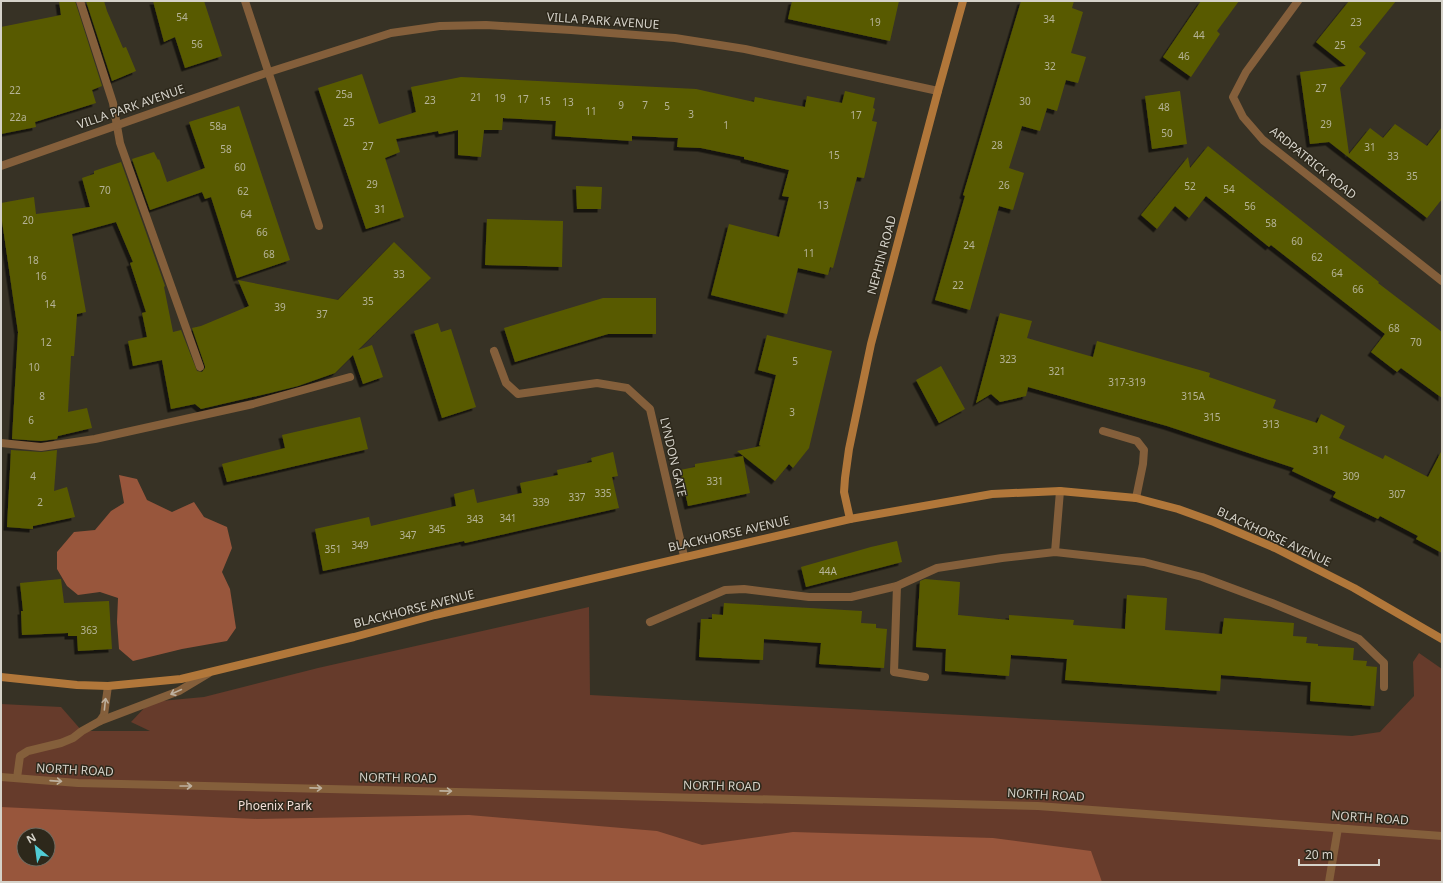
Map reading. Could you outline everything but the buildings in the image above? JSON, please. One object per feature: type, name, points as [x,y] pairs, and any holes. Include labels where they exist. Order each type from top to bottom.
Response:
[{"type":"main road","name":"NEPHIN ROAD","points":[[850,519],[844,492],[849,449],[871,344],[963,1]]},
{"type":"main road","name":"BLACKHORSE AVENUE","points":[[1,677],[77,685],[108,686],[181,679],[354,637],[435,615],[684,556],[850,519],[992,494],[1060,491],[1136,498],[1178,509],[1214,522],[1275,548],[1354,588],[1442,639]]},
{"type":"street","points":[[80,1],[112,103],[120,143],[200,367]]},
{"type":"street","points":[[245,1],[319,226]]},
{"type":"street","name":"ARDPATRICK ROAD","points":[[1298,1],[1246,72],[1233,97],[1244,117],[1263,140],[1442,281]]},
{"type":"street","name":"VILLA PARK AVENUE","points":[[1,166],[116,124],[268,72],[391,33],[440,26],[486,25],[675,38],[745,49],[938,91]]},
{"type":"street","name":"LYNDON GATE","points":[[494,351],[506,383],[518,394],[597,383],[627,388],[650,409],[684,556]]},
{"type":"street","points":[[1,443],[41,447],[95,439],[253,404],[350,377]]},
{"type":"street","points":[[1103,431],[1137,441],[1144,450],[1143,464],[1136,498]]},
{"type":"street","points":[[1055,552],[1060,491]]},
{"type":"street","points":[[650,622],[725,590],[744,589],[809,597],[851,597],[897,586],[937,568],[1055,552],[1144,562],[1202,577],[1272,603],[1359,639],[1384,663],[1384,687]]},
{"type":"street","points":[[897,586],[894,672],[925,677]]},
{"type":"street","points":[[17,778],[20,756],[28,751],[61,743],[73,738],[100,721],[179,691],[210,673]]},
{"type":"street","points":[[100,721],[104,715],[108,686]]},
{"type":"street","name":"NORTH ROAD","points":[[1,777],[78,782],[165,785],[1038,806],[1442,836]]},
{"type":"street","points":[[1329,882],[1338,828]]},
{"type":"green space","name":"Phoenix Park","points":[[589,607],[590,695],[1352,736],[1380,732],[1414,696],[1413,662],[1419,653],[1442,669],[1442,882],[1,882],[1,704],[61,707],[82,731],[150,731],[131,722],[150,702],[204,697],[318,668]]},
{"type":"shaded area","points":[[119,475],[137,479],[147,500],[172,512],[194,502],[204,517],[227,527],[232,548],[222,572],[230,589],[236,628],[227,641],[182,649],[133,661],[119,649],[117,622],[118,598],[100,592],[78,595],[67,586],[57,569],[57,552],[74,532],[95,530],[111,511],[124,503]]},
{"type":"shaded area","points":[[1,807],[257,819],[469,815],[657,831],[702,845],[793,832],[993,838],[1091,851],[1102,882],[1,882]]}]
